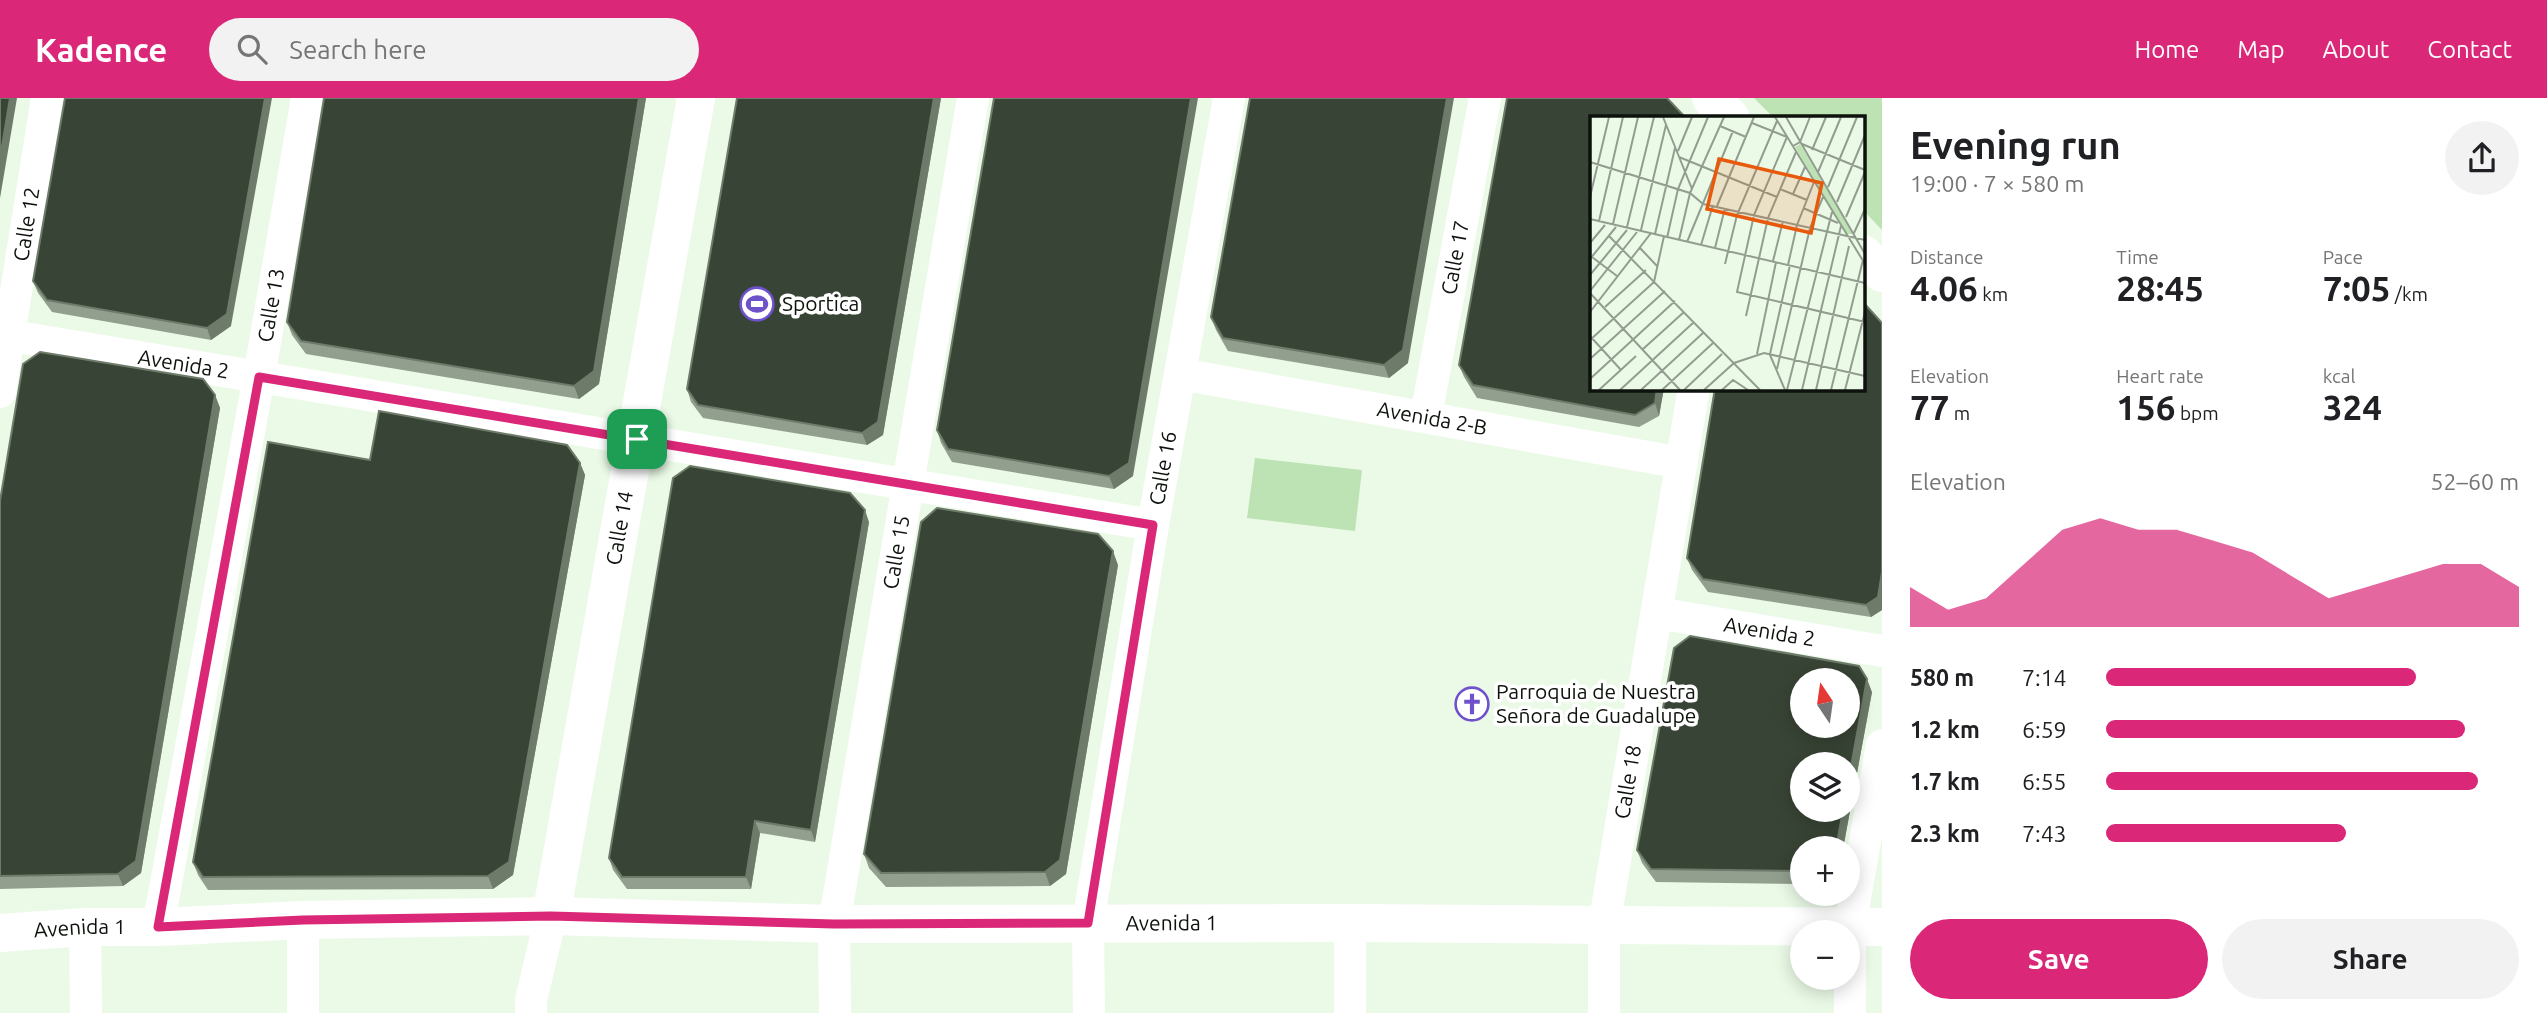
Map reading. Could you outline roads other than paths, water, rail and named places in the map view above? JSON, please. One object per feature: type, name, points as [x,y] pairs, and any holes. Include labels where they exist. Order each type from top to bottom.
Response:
[{"type":"street","name":"Calle 12","points":[[0,392],[5,335],[47,98]]},
{"type":"street","name":"Calle 13","points":[[158,927],[259,377],[307,98]]},
{"type":"street","name":"Calle 14","points":[[551,916],[696,98]]},
{"type":"street","name":"Calle 15","points":[[835,1013],[834,924],[973,98]]},
{"type":"street","name":"Calle 16","points":[[1089,1013],[1088,923],[1153,525],[1228,98]]},
{"type":"street","name":"Calle 17","points":[[1426,416],[1485,98]]},
{"type":"street","points":[[1711,98],[1729,116]]},
{"type":"street","points":[[1864,255],[1882,274]]},
{"type":"street","name":"Avenida 2","points":[[5,335],[1153,525]]},
{"type":"street","name":"Avenida 2-B","points":[[1180,374],[1682,463]]},
{"type":"street","name":"Calle 18","points":[[1604,1013],[1604,926],[1694,390]]},
{"type":"street","name":"Avenida 2","points":[[1657,613],[1882,651]]},
{"type":"street","points":[[1850,1013],[1866,927],[1882,745]]},
{"type":"street","points":[[531,1013],[531,1000],[551,916]]},
{"type":"street","name":"Avenida 1","points":[[0,933],[85,927],[158,927],[303,920],[551,916],[834,924],[1350,923],[1866,927]]},
{"type":"street","points":[[303,920],[303,1013]]},
{"type":"street","points":[[1350,923],[1350,1013]]},
{"type":"street","points":[[85,927],[86,1013]]},
{"type":"place","name":"Sportica","points":[[757,304]]},
{"type":"place","name":"Parroquia de Nuestra Señora de Guadalupe","points":[[1472,704]]}]
